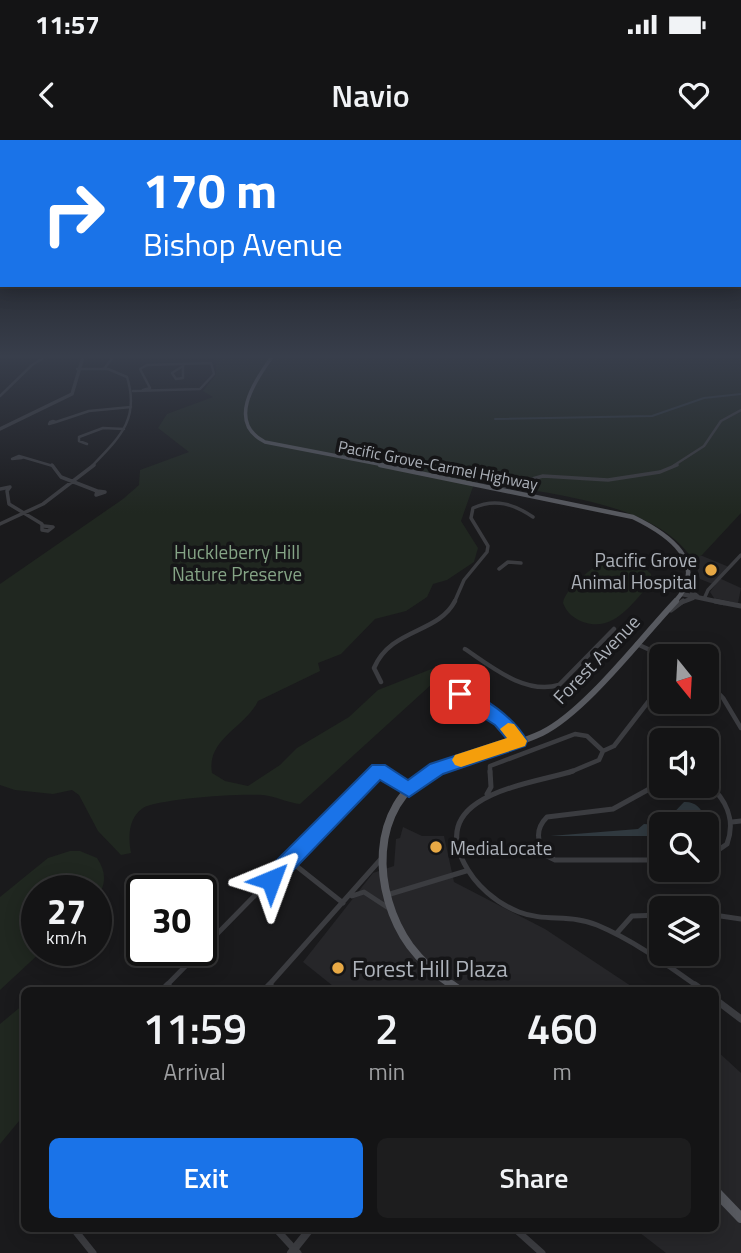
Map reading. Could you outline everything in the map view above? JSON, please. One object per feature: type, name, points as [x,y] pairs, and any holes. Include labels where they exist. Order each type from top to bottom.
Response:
[{"type":"main road","name":"Pacific Grove-Carmel Highway","points":[[247,409],[247,429],[258,439],[286,449],[608,510],[642,521],[667,537],[689,565]]},
{"type":"main road","name":"Forest Avenue","points":[[454,987],[433,971],[408,944],[390,909],[382,859],[383,833],[394,808],[409,789],[436,769],[547,730],[569,715],[682,594],[689,579],[689,565]]},
{"type":"main road","points":[[719,1195],[741,1218]]},
{"type":"street","points":[[0,427],[41,409]]},
{"type":"street","points":[[56,422],[97,409]]},
{"type":"street","points":[[0,524],[23,515],[75,482],[100,460],[124,429],[130,409]]},
{"type":"street","points":[[496,488],[531,478],[628,479],[668,470],[704,446],[721,421],[741,410]]},
{"type":"street","points":[[87,444],[79,441],[80,436],[103,428],[124,429]]},
{"type":"street","points":[[22,458],[51,464],[61,477],[97,491]]},
{"type":"street","points":[[518,492],[524,481]]},
{"type":"street","points":[[0,490],[7,491],[9,504],[44,526]]},
{"type":"street","points":[[380,682],[374,668],[381,654],[401,637],[449,611],[457,601],[464,581],[484,562],[488,546],[471,518],[473,508],[486,503],[506,504],[533,517]]},
{"type":"street","points":[[705,599],[708,590],[741,555]]},
{"type":"street","points":[[499,569],[508,562],[521,563]]},
{"type":"street","points":[[689,579],[693,594],[705,599]]},
{"type":"street","points":[[682,594],[741,606]]},
{"type":"street","points":[[663,615],[682,601],[697,598]]},
{"type":"street","points":[[465,649],[531,687],[548,690],[559,685],[614,629]]},
{"type":"street","points":[[636,643],[649,649]]},
{"type":"street","points":[[460,694],[501,720],[519,741]]},
{"type":"street","points":[[719,694],[741,728]]},
{"type":"street","points":[[649,700],[621,733],[614,746],[603,751],[599,760],[574,772],[503,789],[485,798],[462,818],[454,834],[466,871],[485,891],[523,913],[541,918],[578,918],[616,934],[697,987]]},
{"type":"street","points":[[485,798],[491,787],[488,768],[493,764],[544,748],[575,734],[587,736],[603,751]]},
{"type":"street","points":[[166,987],[378,771],[409,789]]},
{"type":"street","points":[[491,780],[503,789]]},
{"type":"street","points":[[649,792],[623,806],[593,814],[544,818],[538,836],[545,855],[555,860],[649,860]]},
{"type":"street","points":[[719,794],[732,822],[727,844],[719,850]]},
{"type":"street","points":[[732,822],[741,821]]},
{"type":"street","points":[[268,987],[359,886],[372,866],[382,859]]},
{"type":"street","points":[[290,861],[343,903]]},
{"type":"street","points":[[387,895],[466,871]]},
{"type":"street","points":[[343,903],[364,892],[390,909]]},
{"type":"street","points":[[616,934],[632,916],[649,915]]},
{"type":"street","points":[[719,916],[741,919]]},
{"type":"street","points":[[719,1002],[741,1019]]},
{"type":"street","points":[[76,1232],[93,1253]]},
{"type":"street","points":[[278,1232],[294,1252],[308,1232]]},
{"type":"street","points":[[518,1232],[542,1253]]},
{"type":"shaded area","points":[[700,555],[729,567],[719,578],[741,588],[738,603],[714,598],[710,592],[715,585],[700,579],[695,561]]},
{"type":"shaded area","points":[[684,802],[694,804],[703,812],[674,812]]},
{"type":"shaded area","points":[[644,824],[649,824],[649,836],[550,836],[638,829]]},
{"type":"shaded area","points":[[403,827],[422,836],[444,836],[454,882],[545,929],[632,987],[334,987],[303,962],[373,873],[394,866],[396,839],[400,838]]},
{"type":"shaded area","points":[[719,1053],[741,1073],[741,1253],[666,1253],[639,1232],[719,1232]]},
{"type":"green space","name":"Huckleberry Hill Nature Preserve","points":[[181,409],[741,409],[741,513],[702,555],[693,560],[675,540],[652,524],[624,512],[563,495],[475,481],[461,521],[478,548],[474,562],[447,580],[433,584],[427,597],[406,611],[375,619],[341,654],[318,663],[320,671],[258,701],[215,751],[212,773],[225,781],[248,786],[280,765],[297,748],[349,717],[378,690],[434,668],[444,673],[300,804],[269,796],[244,795],[184,799],[152,805],[143,808],[134,817],[130,835],[131,853],[121,855],[98,831],[79,795],[72,790],[53,794],[15,790],[0,785],[0,584],[123,499],[139,485],[140,470],[189,452],[158,428],[167,414]]},
{"type":"green space","points":[[618,557],[637,561],[651,574],[651,583],[613,620],[594,624],[573,617],[563,603],[570,589],[603,562]]},
{"type":"green space","points":[[70,851],[80,851],[97,858],[104,875],[27,875],[48,858]]},
{"type":"green space","points":[[21,880],[21,966],[26,966],[0,990],[0,897]]},
{"type":"green space","points":[[21,1006],[21,1119],[0,1144],[0,1024]]},
{"type":"waterway","points":[[495,419],[652,416],[672,409]]},
{"type":"slow traffic","points":[[461,760],[519,741],[508,729]]},
{"type":"place","name":"Pacific Grove Animal Hospital","points":[[711,570]]},
{"type":"place","name":"MediaLocate","points":[[436,847]]},
{"type":"place","name":"Forest Hill Plaza","points":[[338,968]]},
{"type":"route","points":[[271,880],[378,771],[409,789],[436,769],[519,741],[501,720],[460,694]]}]
